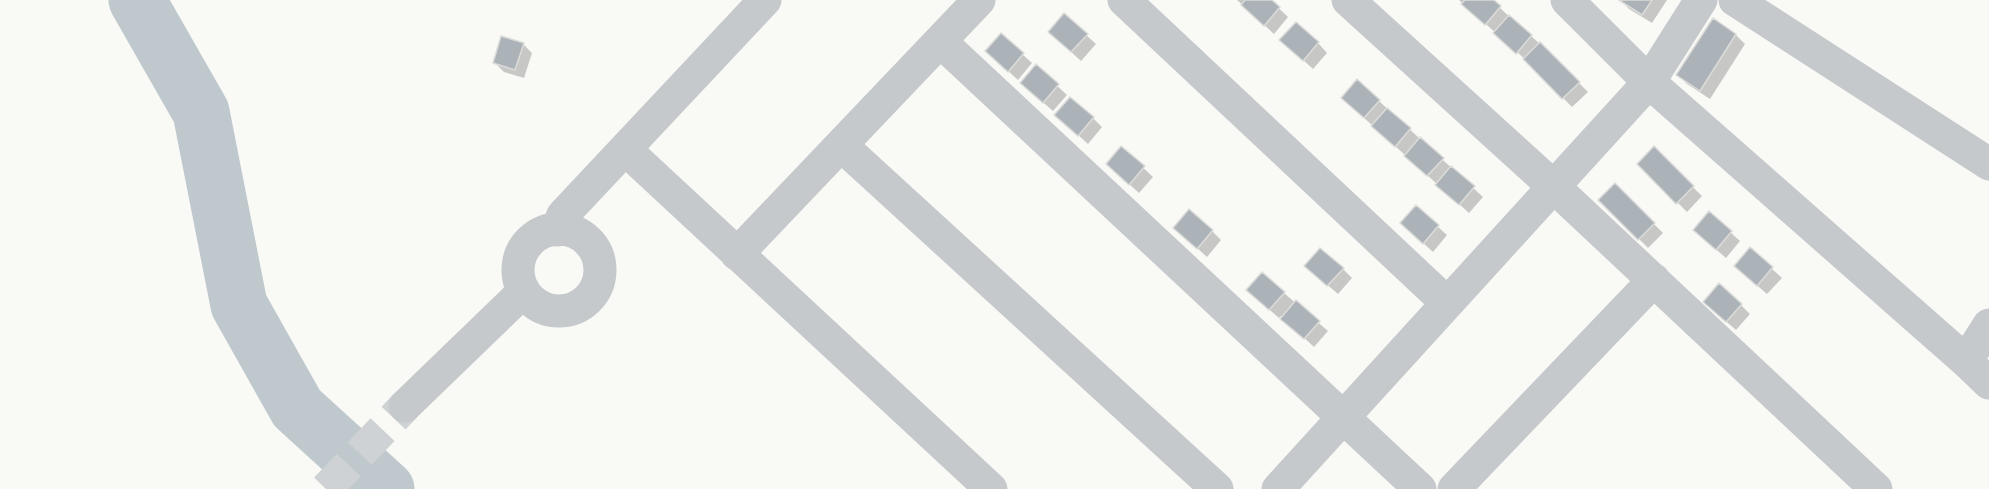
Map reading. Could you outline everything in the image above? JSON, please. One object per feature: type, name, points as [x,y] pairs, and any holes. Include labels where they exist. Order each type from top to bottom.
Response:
[{"type":"street","points":[[557,230],[563,215],[765,0]]},
{"type":"street","points":[[738,254],[979,0]]},
{"type":"street","points":[[1124,0],[1448,303]]},
{"type":"street","points":[[1348,0],[1554,187],[1876,489]]},
{"type":"street","points":[[1567,0],[1649,82],[1978,372],[1989,326]]},
{"type":"street","points":[[1278,489],[1649,82],[1701,0]]},
{"type":"street","points":[[1735,0],[1989,164]]},
{"type":"street","points":[[940,41],[1420,489]]},
{"type":"street","points":[[841,145],[1216,489]]},
{"type":"street","points":[[626,150],[991,489]]},
{"type":"street","points":[[567,229],[587,239],[599,257],[600,278],[590,298],[572,310],[550,311],[531,302],[524,291],[519,283],[518,262],[527,242],[546,230],[567,229]]},
{"type":"street","points":[[1454,489],[1654,280]]},
{"type":"street","points":[[405,406],[524,291]]},
{"type":"building","points":[[1245,0],[1272,0],[1280,7],[1264,26],[1241,5]]},
{"type":"building","points":[[1465,0],[1494,0],[1501,6],[1485,25],[1461,4]]},
{"type":"building","points":[[1619,0],[1652,0],[1642,15]]},
{"type":"building","points":[[1064,13],[1088,34],[1071,52],[1048,32]]},
{"type":"building","points":[[1509,15],[1532,35],[1516,54],[1493,33]]},
{"type":"building","points":[[1713,18],[1736,34],[1700,91],[1676,75]]},
{"type":"building","points":[[1296,22],[1319,42],[1303,61],[1279,40]]},
{"type":"building","points":[[1001,33],[1024,53],[1008,72],[985,51]]},
{"type":"building","points":[[501,36],[524,43],[515,70],[493,63]]},
{"type":"building","points":[[1540,42],[1580,82],[1562,99],[1523,59]]},
{"type":"building","points":[[1036,64],[1059,84],[1043,103],[1020,83]]},
{"type":"building","points":[[1357,79],[1380,100],[1364,118],[1341,98]]},
{"type":"building","points":[[1070,97],[1094,117],[1078,136],[1054,115]]},
{"type":"building","points":[[1387,108],[1411,128],[1395,147],[1371,126]]},
{"type":"building","points":[[1420,137],[1444,158],[1427,176],[1404,156]]},
{"type":"building","points":[[1121,146],[1145,166],[1129,185],[1106,164]]},
{"type":"building","points":[[1654,146],[1694,186],[1676,204],[1637,164]]},
{"type":"building","points":[[1451,166],[1475,186],[1459,205],[1435,185]]},
{"type":"building","points":[[1615,183],[1655,223],[1638,240],[1598,200]]},
{"type":"building","points":[[1416,205],[1439,225],[1423,244],[1400,223]]},
{"type":"building","points":[[1189,209],[1213,230],[1197,249],[1173,228]]},
{"type":"building","points":[[1709,211],[1732,231],[1716,250],[1693,230]]},
{"type":"building","points":[[1750,247],[1773,267],[1757,286],[1734,266]]},
{"type":"building","points":[[1320,248],[1344,268],[1327,286],[1304,266]]},
{"type":"building","points":[[1262,272],[1285,292],[1269,310],[1246,290]]},
{"type":"building","points":[[1719,283],[1742,304],[1726,322],[1703,302]]},
{"type":"building","points":[[1296,300],[1320,321],[1304,339],[1280,319]]},
{"type":"waterway","points":[[137,0],[201,112],[239,305],[297,408],[386,489]]},
{"type":"tunnel","points":[[326,489],[405,406]]}]
